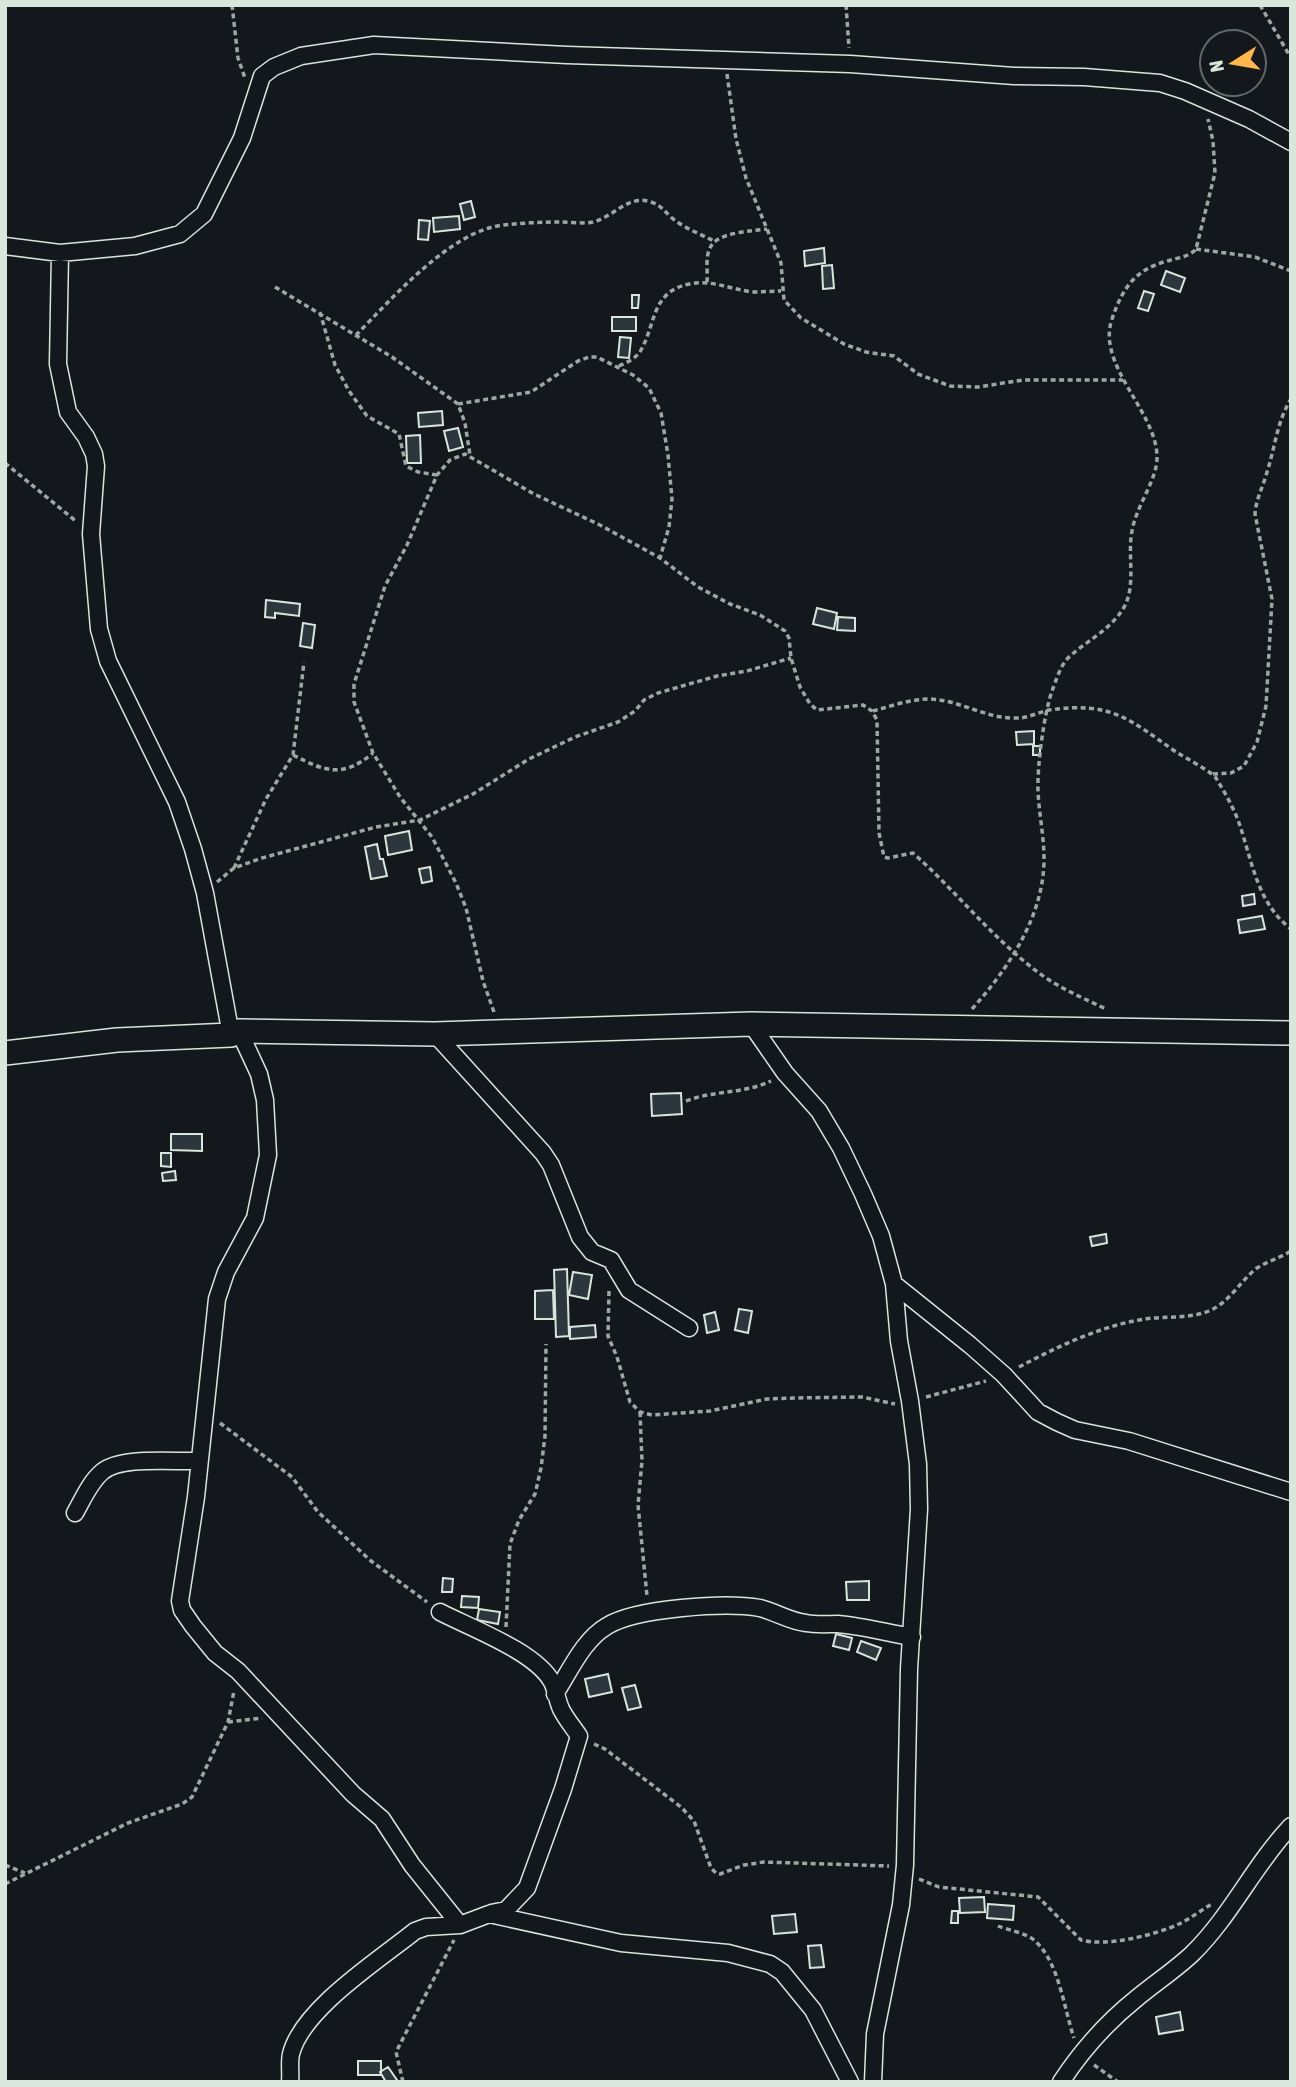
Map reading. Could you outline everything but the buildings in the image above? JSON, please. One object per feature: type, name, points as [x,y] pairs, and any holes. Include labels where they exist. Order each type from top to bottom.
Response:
[{"type":"street","points":[[5,246],[60,253],[135,246],[180,234],[204,214],[242,138],[262,76],[274,67],[301,56],[374,45],[850,64],[1160,83],[1209,102],[1291,142]]},
{"type":"street","points":[[60,253],[58,364],[68,412],[86,437],[96,466],[91,534],[99,629],[108,661],[177,802],[205,893],[235,1033],[259,1074],[265,1100],[268,1155],[262,1190],[254,1217],[226,1272],[217,1299],[196,1497],[180,1601],[182,1610],[215,1653],[238,1671],[353,1794],[382,1819],[412,1864],[460,1926]]},
{"type":"street","points":[[751,1024],[785,1073],[820,1111],[841,1148],[881,1236],[894,1284],[899,1341],[911,1401],[918,1464],[919,1509],[909,1669],[905,1865],[901,1905],[875,2034],[873,2082]]},
{"type":"street","points":[[5,1053],[117,1040],[235,1033],[435,1034],[751,1024],[1291,1033]]},
{"type":"street","points":[[435,1034],[544,1153],[580,1237],[592,1252],[611,1260],[629,1290],[689,1328]]},
{"type":"street","points":[[894,1284],[1004,1376],[1038,1412],[1075,1430],[1129,1441],[1291,1492]]},
{"type":"street","points":[[75,1513],[93,1482],[112,1466],[125,1461],[198,1461]]},
{"type":"street","points":[[555,1694],[594,1636],[607,1625],[649,1612],[701,1607],[761,1608],[792,1621],[839,1624],[912,1637]]},
{"type":"street","points":[[290,2082],[291,2054],[303,2030],[323,2005],[415,1931],[426,1927],[460,1926],[506,1910],[527,1888],[579,1738],[560,1707],[552,1682],[536,1665],[505,1643],[440,1612]]},
{"type":"street","points":[[1061,2082],[1079,2054],[1134,2000],[1191,1954],[1217,1926],[1276,1842],[1291,1826]]},
{"type":"street","points":[[489,1914],[621,1943],[727,1953],[770,1964],[782,1972],[813,2010],[850,2082]]},
{"type":"path","points":[[232,5],[238,58],[244,76],[255,94]]},
{"type":"path","points":[[846,5],[850,64]]},
{"type":"path","points":[[1260,5],[1291,58]]},
{"type":"path","points":[[727,61],[730,105],[746,178],[781,262],[784,300],[792,310],[845,344],[866,352],[894,356],[918,374],[950,386],[978,387],[1023,380],[1125,380]]},
{"type":"path","points":[[954,1029],[1000,975],[1027,930],[1038,897],[1044,862],[1038,789],[1051,694],[1065,663],[1105,630],[1123,608],[1130,588],[1129,551],[1132,529],[1140,501],[1156,468],[1157,456],[1154,438],[1113,355],[1109,331],[1118,303],[1137,275],[1148,267],[1188,255],[1196,249],[1215,173],[1213,141],[1208,120],[1209,102]]},
{"type":"path","points":[[356,335],[422,270],[471,233],[486,228],[560,222],[592,223],[636,200],[650,201],[662,207],[671,217],[714,241]]},
{"type":"path","points":[[707,282],[707,260],[714,241],[737,233],[767,229]]},
{"type":"path","points":[[1196,249],[1255,257],[1291,271]]},
{"type":"path","points":[[619,366],[634,359],[640,351],[653,314],[670,291],[686,284],[707,282],[752,292],[782,291]]},
{"type":"path","points":[[275,287],[320,311],[401,363],[458,404],[465,422],[470,455]]},
{"type":"path","points":[[320,311],[335,365],[364,413],[399,433],[406,466],[418,472],[437,475]]},
{"type":"path","points":[[458,404],[531,392],[578,361],[589,357],[597,357],[619,366],[649,388],[661,413],[672,499],[660,558]]},
{"type":"path","points":[[872,711],[929,699],[1000,717],[1029,718],[1048,710],[1097,708],[1121,714],[1198,767],[1213,774],[1231,773],[1244,766],[1257,742],[1262,724],[1268,681],[1272,599],[1255,514],[1256,502],[1268,472],[1282,416],[1291,399]]},
{"type":"path","points":[[499,1031],[461,895],[442,853],[420,820],[400,797],[373,753],[354,702],[354,684],[385,586],[421,515],[437,475],[450,460],[459,455],[470,455],[534,494],[600,524],[660,558],[698,587],[730,604],[760,615],[785,631],[800,687],[810,704],[817,710],[863,705],[872,711],[878,729],[879,833],[884,857],[912,853],[990,931],[1014,951],[1057,985],[1115,1014]]},
{"type":"path","points":[[5,463],[91,534]]},
{"type":"path","points":[[205,893],[234,868],[262,858],[376,827],[420,820],[575,737],[618,722],[644,700],[658,693],[791,658]]},
{"type":"path","points":[[234,868],[266,799],[293,755],[304,662]]},
{"type":"path","points":[[293,755],[326,770],[340,771],[361,763],[373,753]]},
{"type":"path","points":[[1213,774],[1238,820],[1267,902],[1291,929]]},
{"type":"path","points":[[686,1101],[702,1095],[767,1083],[785,1073]]},
{"type":"path","points":[[611,1260],[608,1336],[630,1402],[640,1412],[652,1415],[710,1411],[767,1399],[862,1397],[893,1404],[911,1401],[1004,1376],[1075,1340],[1114,1326],[1209,1310],[1235,1292],[1257,1268],[1291,1251]]},
{"type":"path","points":[[505,1643],[510,1544],[519,1520],[534,1494],[541,1468],[545,1436],[546,1343]]},
{"type":"path","points":[[205,1410],[292,1477],[318,1511],[371,1561],[440,1612]]},
{"type":"path","points":[[640,1412],[642,1461],[638,1505],[649,1612]]},
{"type":"path","points":[[5,1884],[128,1823],[182,1804],[192,1797],[228,1722],[238,1671]]},
{"type":"path","points":[[228,1722],[278,1716]]},
{"type":"path","points":[[579,1738],[605,1749],[681,1807],[694,1821],[711,1867],[716,1873],[764,1862],[883,1867],[905,1865],[922,1882],[939,1887],[1038,1897],[1081,1940],[1090,1942],[1136,1938],[1168,1928],[1213,1903]]},
{"type":"path","points":[[5,1865],[25,1873]]},
{"type":"path","points":[[403,2082],[396,2052],[460,1926]]},
{"type":"path","points":[[998,1926],[1034,1939],[1060,1986],[1079,2054],[1118,2082]]}]
